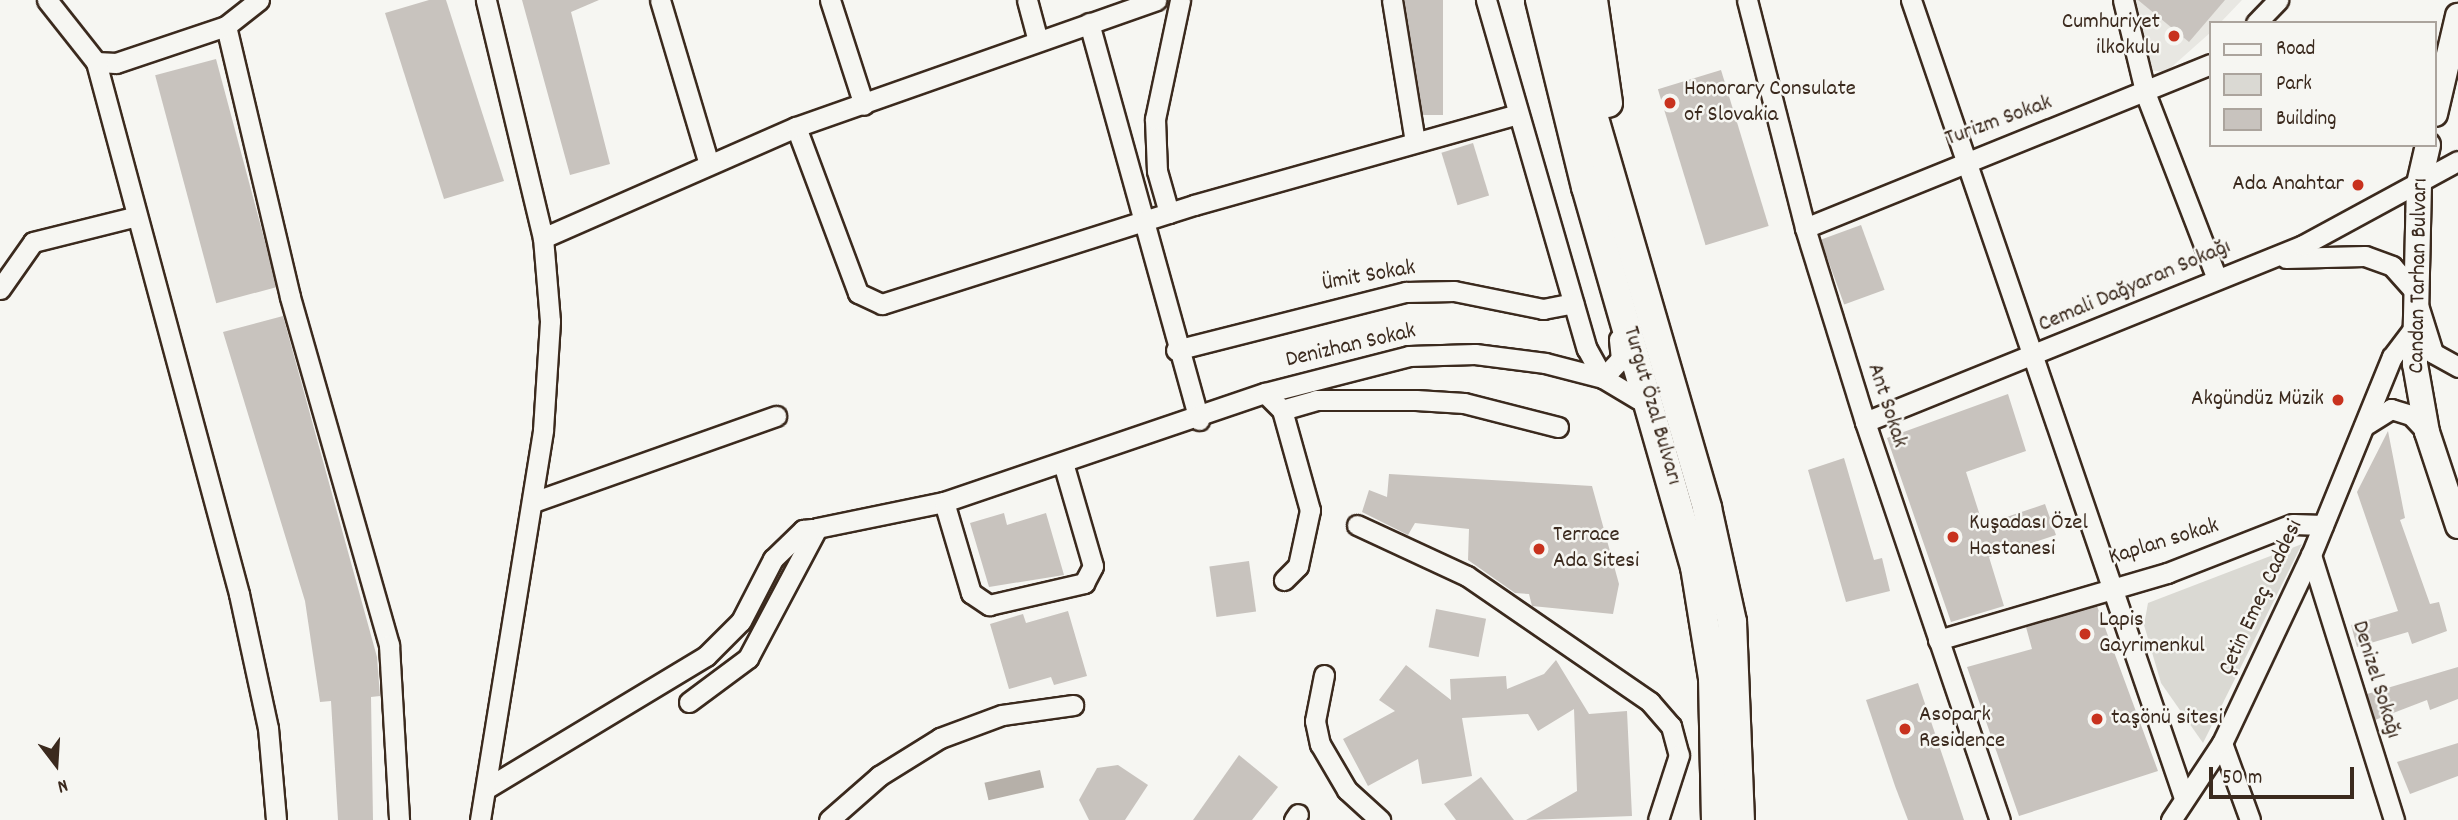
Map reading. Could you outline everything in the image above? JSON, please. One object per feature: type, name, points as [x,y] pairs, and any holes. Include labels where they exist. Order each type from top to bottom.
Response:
[{"type":"highway","points":[[1520,0],[1619,339],[1681,511]]},
{"type":"highway","name":"Turgut Özal Bulvarı","points":[[1540,0],[1586,187],[1681,511],[1713,678],[1716,820]]},
{"type":"highway","name":"Turgut Özal Bulvarı","points":[[1566,0],[1582,77],[1707,508],[1732,622],[1740,820]]},
{"type":"highway","points":[[1592,0],[1600,72],[1707,456],[1732,622]]},
{"type":"main road","points":[[2437,105],[2458,16]]},
{"type":"main road","name":"Candan Tarhan Bulvarı","points":[[2428,147],[2419,184],[2414,364],[2427,432],[2458,526]]},
{"type":"street","points":[[47,0],[96,62],[239,594],[268,729],[276,820]]},
{"type":"street","points":[[96,62],[116,63],[226,26],[259,0]]},
{"type":"street","points":[[480,820],[533,502],[550,321],[543,238],[486,0]]},
{"type":"street","points":[[660,0],[709,164]]},
{"type":"street","points":[[830,0],[864,105]]},
{"type":"street","points":[[1027,0],[1038,41]]},
{"type":"street","points":[[543,238],[796,127],[1156,0]]},
{"type":"street","points":[[1169,214],[1157,172],[1155,119],[1180,0]]},
{"type":"street","points":[[1392,0],[1414,136]]},
{"type":"street","points":[[1486,0],[1573,303],[1602,378],[1621,359],[1619,339]]},
{"type":"street","name":"Ant Sokak","points":[[1747,0],[1805,228],[1865,422],[2000,820]]},
{"type":"street","points":[[1911,0],[1969,158],[2030,357],[2112,585],[2184,798]]},
{"type":"street","points":[[2123,0],[2146,95],[2217,279]]},
{"type":"street","points":[[2258,21],[2277,0]]},
{"type":"street","points":[[1089,23],[1148,221],[1176,350],[1199,420]]},
{"type":"street","points":[[226,26],[290,297],[389,645],[399,820]]},
{"type":"street","name":"Turizm Sokak","points":[[1805,228],[1969,158],[2146,95],[2210,64]]},
{"type":"street","points":[[796,127],[858,293],[876,304],[1169,214],[1517,114]]},
{"type":"street","name":"Cemali Dağyaran Sokağı","points":[[1865,422],[2258,263],[2419,184],[2458,161]]},
{"type":"street","points":[[0,289],[33,242],[137,216]]},
{"type":"street","points":[[2258,263],[2326,256],[2382,260],[2404,275],[2416,317],[2433,353],[2458,368]]},
{"type":"street","name":"Ümit Sokak","points":[[1176,350],[1406,292],[1454,291],[1543,309],[1573,303]]},
{"type":"street","name":"Çetin Emeç Caddesi","points":[[2171,820],[2222,743],[2311,555],[2392,357],[2416,317]]},
{"type":"street","name":"Denizhan Sokak","points":[[487,788],[706,656],[740,621],[773,559],[803,530],[944,502],[1199,420],[1265,393],[1362,365],[1442,353],[1517,358],[1602,378],[1639,399]]},
{"type":"street","points":[[1265,393],[1282,410],[1310,510],[1298,566],[1284,580]]},
{"type":"street","points":[[1282,410],[1327,400],[1416,400],[1486,407],[1558,426]]},
{"type":"street","points":[[2363,427],[2391,409],[2411,415],[2427,432]]},
{"type":"street","points":[[533,502],[776,416]]},
{"type":"street","points":[[944,502],[971,593],[989,605],[1084,583],[1093,566],[1063,463]]},
{"type":"street","name":"Kaplan sokak","points":[[1938,640],[2112,585],[2167,573],[2294,524],[2323,525]]},
{"type":"street","points":[[1357,525],[1467,576],[1650,702],[1671,726],[1679,755],[1658,820]]},
{"type":"street","points":[[689,702],[748,658],[817,528]]},
{"type":"street","name":"Denizel Sokağı","points":[[2311,555],[2394,820]]},
{"type":"street","points":[[1324,675],[1315,721],[1320,744],[1348,790],[1380,820]]},
{"type":"street","points":[[829,820],[879,776],[940,738],[1002,715],[1073,705]]},
{"type":"street","points":[[2222,743],[2250,820]]},
{"type":"shaded area","name":"Cumhuriyet ilkokulu","points":[[2131,0],[2242,0],[2222,21],[2210,21],[2210,33],[2166,72],[2148,70]]},
{"type":"shaded area","points":[[1040,770],[1044,788],[989,800],[984,783]]},
{"type":"green space","points":[[2302,544],[2203,743],[2161,683],[2144,625],[2148,603]]},
{"type":"building","points":[[429,0],[446,0],[504,181],[444,199],[385,13]]},
{"type":"building","points":[[522,0],[599,0],[571,12],[610,164],[570,175]]},
{"type":"building","points":[[1405,0],[1443,0],[1443,115],[1405,115]]},
{"type":"building","name":"Cumhuriyet ilkokulu","points":[[2138,0],[2225,0],[2189,42]]},
{"type":"building","points":[[216,59],[277,287],[216,303],[155,75]]},
{"type":"building","points":[[1721,70],[1769,226],[1706,245],[1658,89]]},
{"type":"building","points":[[1473,143],[1489,196],[1458,205],[1441,153]]},
{"type":"building","points":[[1861,225],[1885,290],[1844,305],[1821,240]]},
{"type":"building","points":[[283,316],[377,657],[380,696],[371,697],[373,820],[338,820],[331,701],[320,702],[305,601],[223,332]]},
{"type":"building","points":[[2008,394],[2026,451],[1966,472],[1983,525],[2045,504],[2056,535],[1989,557],[2004,606],[1951,622],[1887,438]]},
{"type":"building","points":[[2388,431],[2405,518],[2400,520],[2430,604],[2439,602],[2447,631],[2412,644],[2408,632],[2357,647],[2351,625],[2398,611],[2357,492]]},
{"type":"building","points":[[1844,458],[1874,560],[1882,558],[1890,591],[1846,602],[1808,470]]},
{"type":"building","name":"Terrace Ada Sitesi","points":[[1389,474],[1592,486],[1619,584],[1613,614],[1532,606],[1529,594],[1515,593],[1468,560],[1469,529],[1415,523],[1408,535],[1362,512],[1369,490],[1387,497]]},
{"type":"building","points":[[1004,513],[1007,525],[1046,513],[1064,575],[989,587],[970,523]]},
{"type":"building","points":[[1249,561],[1256,612],[1216,617],[1209,567]]},
{"type":"building","name":"taşönü sitesi","points":[[2097,606],[2158,771],[2019,816],[1967,667],[2032,649],[2026,627]]},
{"type":"building","points":[[1436,609],[1486,619],[1479,657],[1429,647]]},
{"type":"building","points":[[1068,611],[1087,676],[1054,685],[1051,677],[1009,689],[990,624],[1023,614],[1026,623]]},
{"type":"building","points":[[1556,660],[1589,714],[1627,711],[1632,816],[1526,820],[1577,791],[1574,709],[1538,731],[1528,714],[1462,718],[1472,776],[1422,784],[1418,759],[1368,786],[1343,739],[1395,711],[1379,700],[1406,665],[1451,700],[1450,679],[1506,676],[1507,689],[1544,674]]},
{"type":"building","points":[[2458,667],[2458,699],[2430,710],[2427,700],[2375,720],[2367,694]]},
{"type":"building","points":[[1918,683],[1964,820],[1908,820],[1866,700]]},
{"type":"building","points":[[2458,743],[2458,776],[2410,794],[2397,762]]},
{"type":"building","points":[[1239,755],[1278,787],[1252,820],[1193,820]]},
{"type":"building","points":[[1118,765],[1148,785],[1125,820],[1089,820],[1079,800],[1097,768]]},
{"type":"building","points":[[1481,777],[1514,820],[1456,820],[1444,804]]},
{"type":"place","name":"Cumhuriyet ilkokulu","points":[[2174,36]]},
{"type":"place","name":"Honorary Consulate of Slovakia","points":[[1670,103]]},
{"type":"place","name":"Ada Anahtar","points":[[2358,185]]},
{"type":"place","name":"Akgündüz Müzik","points":[[2338,400]]},
{"type":"place","name":"Kuşadası Özel Hastanesi","points":[[1953,537]]},
{"type":"place","name":"Terrace Ada Sitesi","points":[[1539,549]]},
{"type":"place","name":"Lapis Gayrimenkul","points":[[2085,634]]},
{"type":"place","name":"taşönü sitesi","points":[[2097,719]]},
{"type":"place","name":"Asopark Residence","points":[[1905,729]]}]
